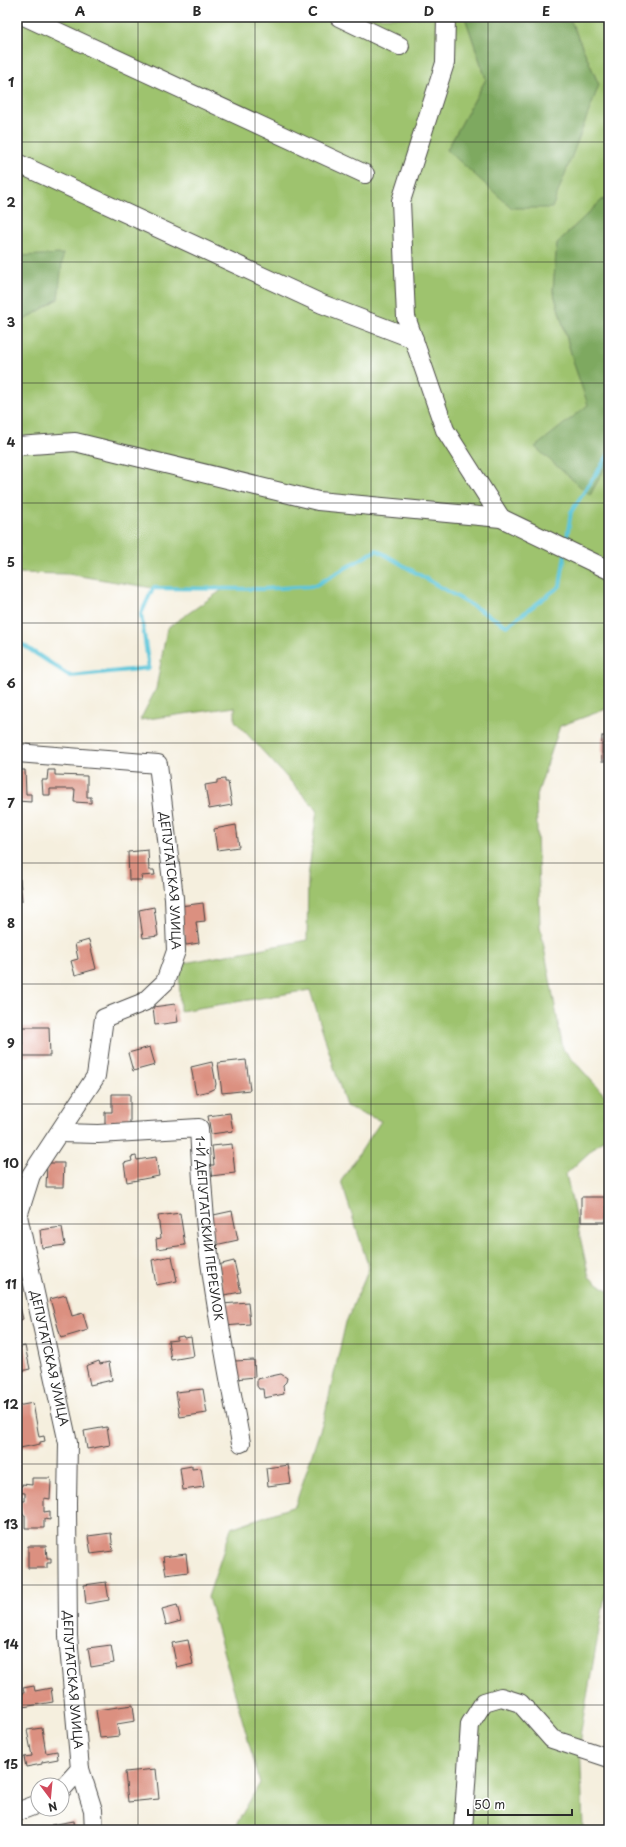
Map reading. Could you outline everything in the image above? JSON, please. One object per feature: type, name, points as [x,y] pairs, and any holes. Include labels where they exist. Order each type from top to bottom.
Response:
[{"type":"street","points":[[26,17],[365,174]]},
{"type":"street","points":[[339,17],[400,46]]},
{"type":"street","points":[[446,17],[445,63],[401,201],[406,317],[445,430],[501,518]]},
{"type":"street","points":[[17,163],[322,304],[414,339]]},
{"type":"street","points":[[17,446],[75,442],[318,501],[501,518],[609,570]]},
{"type":"street","name":"ДЕПУТАТСКАЯ УЛИЦА","points":[[17,753],[158,764],[174,898],[176,951],[165,982],[144,1002],[104,1018],[96,1076],[31,1175],[18,1216],[68,1443],[68,1636],[80,1769],[92,1810],[94,1830]]},
{"type":"street","name":"1-Й ДЕПУТАТСКИЙ ПЕРЕУЛОК","points":[[59,1132],[98,1134],[199,1128],[202,1190],[208,1248],[224,1350],[241,1443]]},
{"type":"street","points":[[463,1830],[470,1724],[484,1702],[501,1697],[520,1703],[552,1739],[609,1758]]},
{"type":"street","points":[[70,1780],[80,1769]]},
{"type":"street","points":[[17,1812],[30,1807]]},
{"type":"green space","points":[[17,17],[465,17],[486,79],[447,150],[599,85],[569,17],[608,17],[609,199],[602,200],[557,243],[553,290],[575,367],[589,405],[590,495],[609,460],[609,708],[560,726],[536,798],[540,926],[563,1049],[609,1100],[609,1134],[566,1174],[589,1277],[609,1291],[609,1574],[580,1736],[583,1830],[233,1830],[260,1783],[208,1597],[231,1528],[295,1506],[324,1418],[346,1322],[369,1268],[341,1181],[381,1121],[346,1106],[310,990],[180,1011],[179,964],[307,940],[308,877],[317,810],[235,721],[235,707],[140,720],[156,689],[167,628],[225,588],[153,588],[68,574],[17,573],[17,339],[21,322],[58,299],[17,256]]},
{"type":"green space","points":[[465,17],[569,17],[599,85],[552,208],[512,208],[447,150],[486,79]]},
{"type":"green space","points":[[609,199],[609,460],[590,495],[535,447],[588,405],[575,367],[553,290],[557,243],[602,200]]},
{"type":"green space","points":[[63,254],[58,299],[21,322],[17,339],[17,256]]},
{"type":"building","points":[[602,736],[609,736],[609,761],[602,761]]},
{"type":"building","points":[[17,770],[25,770],[26,794],[31,794],[31,802],[17,801]]},
{"type":"building","points":[[48,770],[55,770],[55,775],[87,776],[87,797],[91,797],[91,803],[74,802],[75,789],[50,789],[50,795],[43,795],[42,780],[47,780]]},
{"type":"building","points":[[225,779],[225,782],[228,782],[232,805],[209,809],[205,785],[217,783],[217,780]]},
{"type":"building","points":[[236,825],[239,847],[217,850],[214,829]]},
{"type":"building","points":[[148,850],[149,870],[154,870],[155,875],[141,876],[142,880],[129,880],[128,852]]},
{"type":"building","points":[[20,879],[22,901],[17,902],[17,880]]},
{"type":"building","points":[[203,903],[205,921],[196,922],[199,943],[186,945],[180,906]]},
{"type":"building","points":[[154,907],[158,936],[143,938],[139,910]]},
{"type":"building","points":[[89,940],[96,969],[75,975],[71,961],[78,959],[75,944]]},
{"type":"building","points":[[175,1004],[178,1022],[155,1025],[153,1007]]},
{"type":"building","points":[[22,1027],[49,1027],[50,1056],[23,1056]]},
{"type":"building","points":[[150,1047],[155,1065],[133,1071],[128,1053]]},
{"type":"building","points":[[246,1060],[250,1090],[222,1093],[218,1063]]},
{"type":"building","points":[[212,1062],[216,1084],[215,1088],[196,1094],[191,1067]]},
{"type":"building","points":[[112,1094],[130,1094],[130,1124],[105,1125],[105,1112],[112,1112]]},
{"type":"building","points":[[230,1113],[233,1131],[211,1134],[208,1116]]},
{"type":"building","points":[[232,1144],[235,1173],[211,1176],[210,1165],[214,1165],[212,1146]]},
{"type":"building","points":[[136,1156],[137,1160],[156,1157],[159,1176],[127,1182],[124,1163],[132,1161],[131,1157]]},
{"type":"building","points":[[47,1163],[64,1163],[63,1187],[46,1187]]},
{"type":"building","points":[[581,1197],[607,1197],[606,1222],[581,1222]]},
{"type":"building","points":[[232,1211],[238,1240],[215,1245],[209,1216]]},
{"type":"building","points":[[180,1213],[185,1245],[157,1249],[156,1239],[161,1238],[158,1216]]},
{"type":"building","points":[[62,1227],[65,1245],[42,1248],[40,1230]]},
{"type":"building","points":[[172,1256],[177,1281],[156,1285],[152,1260]]},
{"type":"building","points":[[234,1261],[241,1292],[224,1295],[218,1265]]},
{"type":"building","points":[[17,1294],[23,1319],[17,1321]]},
{"type":"building","points":[[66,1295],[72,1316],[83,1313],[88,1330],[61,1338],[50,1299]]},
{"type":"building","points":[[248,1302],[250,1324],[224,1326],[222,1304]]},
{"type":"building","points":[[183,1336],[184,1338],[191,1337],[194,1356],[171,1360],[168,1341],[177,1340],[177,1337]]},
{"type":"building","points":[[25,1346],[30,1369],[17,1372],[17,1348]]},
{"type":"building","points":[[254,1360],[255,1377],[235,1379],[234,1361]]},
{"type":"building","points":[[99,1361],[100,1364],[109,1362],[112,1380],[90,1385],[86,1366]]},
{"type":"building","points":[[281,1374],[287,1378],[283,1385],[284,1394],[264,1398],[263,1389],[259,1389],[257,1386],[257,1379]]},
{"type":"building","points":[[203,1389],[207,1413],[180,1417],[176,1392]]},
{"type":"building","points":[[33,1403],[39,1437],[44,1436],[45,1441],[40,1442],[40,1444],[20,1448],[17,1426],[17,1406]]},
{"type":"building","points":[[107,1427],[110,1445],[87,1449],[84,1431]]},
{"type":"building","points":[[288,1465],[291,1483],[268,1486],[266,1468]]},
{"type":"building","points":[[192,1466],[192,1469],[201,1468],[204,1487],[183,1490],[180,1468]]},
{"type":"building","points":[[32,1478],[50,1478],[51,1481],[50,1499],[44,1498],[44,1512],[50,1511],[50,1520],[44,1519],[44,1528],[25,1528],[25,1515],[23,1515],[21,1501],[25,1501],[25,1493],[17,1492],[17,1487],[22,1486],[22,1484],[32,1485]]},
{"type":"building","points":[[111,1533],[113,1551],[91,1554],[88,1536]]},
{"type":"building","points":[[28,1546],[46,1546],[47,1558],[51,1558],[51,1563],[47,1563],[47,1568],[28,1568]]},
{"type":"building","points":[[186,1554],[188,1572],[166,1575],[163,1557]]},
{"type":"building","points":[[106,1582],[109,1600],[86,1604],[84,1585]]},
{"type":"building","points":[[177,1605],[181,1621],[166,1625],[162,1609]]},
{"type":"building","points":[[188,1640],[193,1664],[177,1668],[172,1643]]},
{"type":"building","points":[[111,1645],[114,1663],[91,1667],[88,1648]]},
{"type":"building","points":[[34,1686],[35,1691],[51,1688],[53,1702],[17,1708],[17,1694],[24,1693],[23,1688]]},
{"type":"building","points":[[133,1705],[135,1721],[117,1724],[119,1736],[100,1738],[96,1710]]},
{"type":"building","points":[[42,1728],[46,1753],[57,1751],[58,1759],[26,1767],[24,1757],[32,1756],[27,1730]]},
{"type":"building","points":[[156,1769],[159,1799],[128,1802],[125,1772]]},
{"type":"building","points":[[74,1821],[75,1830],[52,1830],[51,1825]]},
{"type":"waterway","points":[[566,544],[571,512],[609,454]]},
{"type":"waterway","points":[[17,641],[70,676],[149,668],[141,614],[153,588],[262,589],[314,586],[377,550],[507,626],[560,586],[565,554]]}]
